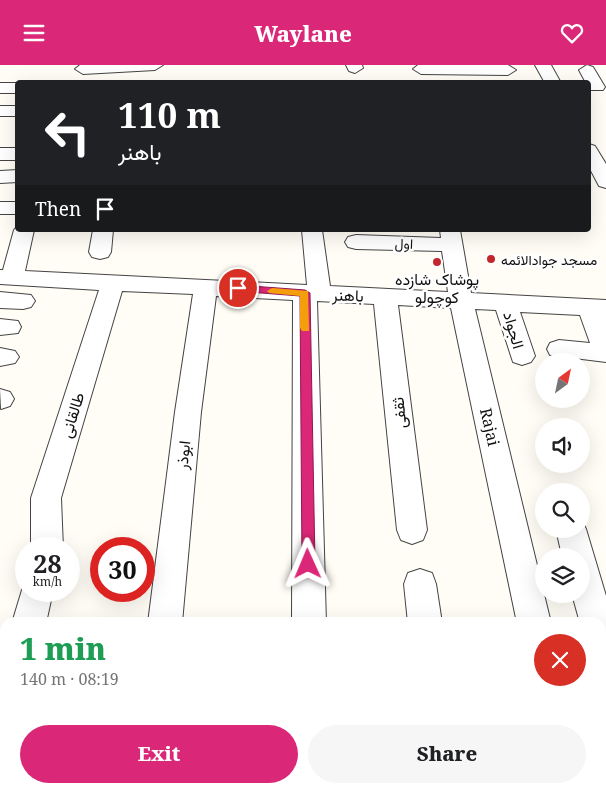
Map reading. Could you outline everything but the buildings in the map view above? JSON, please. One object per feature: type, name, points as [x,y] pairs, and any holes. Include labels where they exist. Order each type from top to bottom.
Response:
[{"type":"street","points":[[81,72],[155,65]]},
{"type":"street","points":[[543,65],[551,80]]},
{"type":"street","points":[[422,72],[508,70]]},
{"type":"street","points":[[0,88],[15,88]]},
{"type":"street","points":[[0,154],[15,154]]},
{"type":"street","points":[[591,154],[606,182]]},
{"type":"street","points":[[0,177],[15,176]]},
{"type":"street","points":[[0,208],[15,208]]},
{"type":"street","points":[[6,277],[23,232]]},
{"type":"street","points":[[100,252],[103,232]]},
{"type":"street","points":[[309,617],[312,232]]},
{"type":"street","name":"اول","points":[[356,242],[451,237]]},
{"type":"street","name":"Rajai","points":[[451,237],[461,301],[533,617]]},
{"type":"street","name":"باهنر","points":[[6,277],[597,308]]},
{"type":"street","name":"طالقانی","points":[[47,537],[46,498],[113,283]]},
{"type":"street","name":"ابوذر","points":[[166,617],[188,412],[206,287]]},
{"type":"street","name":"ثقفی","points":[[386,297],[412,530]]},
{"type":"street","points":[[0,300],[23,301]]},
{"type":"street","name":"الجواد","points":[[506,303],[522,356]]},
{"type":"street","points":[[559,349],[606,352],[597,308]]},
{"type":"street","points":[[420,584],[424,617]]},
{"type":"street","points":[[590,598],[595,617]]},
{"type":"street","points":[[30,617],[34,602]]},
{"type":"slow traffic","points":[[272,291],[305,293],[305,328]]},
{"type":"place","name":"مسجد جوادالائمه","points":[[491,259]]},
{"type":"place","name":"پوشاک شازده کوچولو","points":[[437,262]]},
{"type":"route","points":[[238,288],[305,293],[308,564]]}]
